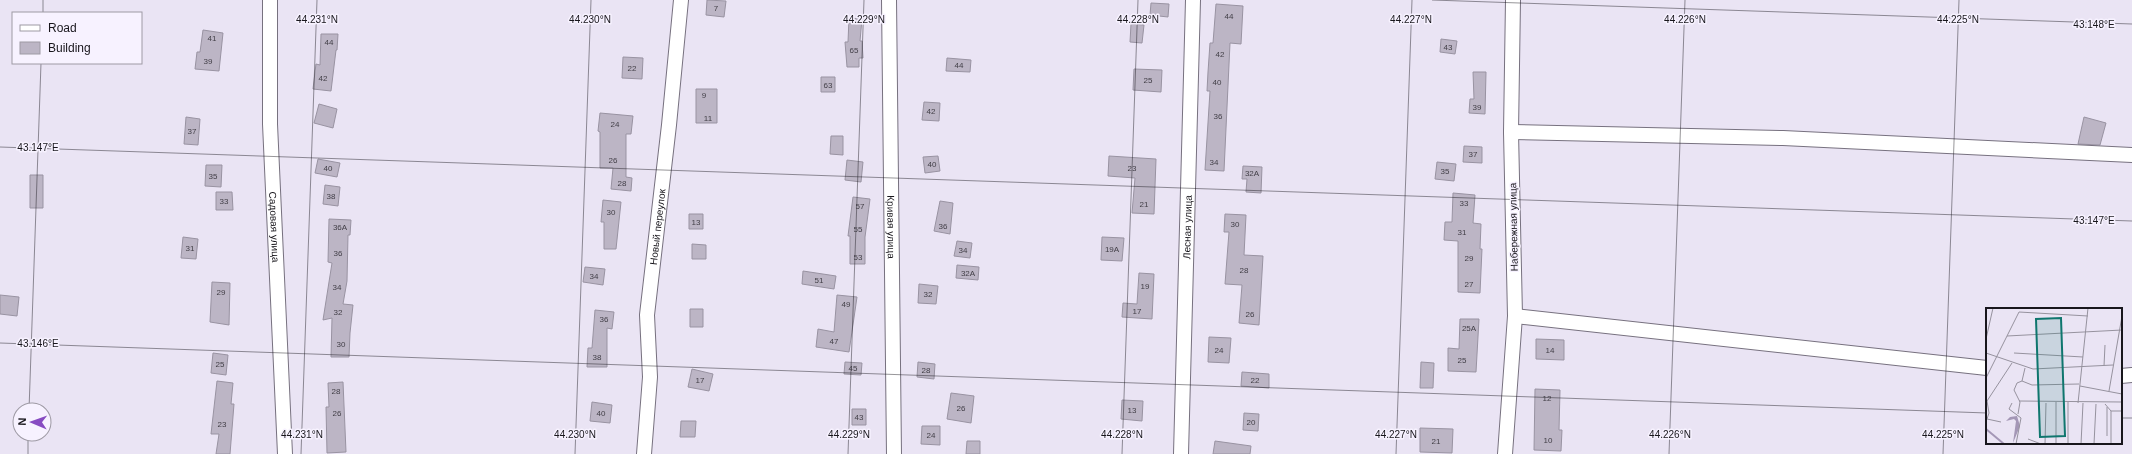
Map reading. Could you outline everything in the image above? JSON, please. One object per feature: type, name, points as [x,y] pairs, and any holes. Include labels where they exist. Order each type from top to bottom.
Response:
[{"type":"street","name":"Садовая улица","points":[[270,0],[270,124],[285,454]]},
{"type":"street","name":"Новый переулок","points":[[644,454],[650,377],[647,315],[669,125],[681,0]]},
{"type":"street","name":"Кривая улица","points":[[890,0],[894,454]]},
{"type":"street","name":"Лесная улица","points":[[1181,454],[1193,0]]},
{"type":"street","name":"Набережная улица","points":[[1505,454],[1515,316],[1511,132],[1512,0]]},
{"type":"street","points":[[1511,132],[1783,138],[2132,155]]},
{"type":"street","points":[[1515,316],[1986,368]]},
{"type":"street","points":[[2122,376],[2132,375]]},
{"type":"building","points":[[707,0],[726,1],[724,17],[706,15]]},
{"type":"building","points":[[1151,3],[1169,4],[1168,17],[1150,15]]},
{"type":"building","points":[[1216,4],[1243,6],[1241,44],[1230,43],[1224,171],[1205,170],[1210,91],[1207,91],[1208,72],[1210,43],[1213,43]]},
{"type":"building","points":[[849,18],[862,19],[860,41],[862,41],[863,58],[859,58],[859,67],[847,67],[845,42],[848,42]]},
{"type":"building","points":[[1131,24],[1144,25],[1142,43],[1130,42]]},
{"type":"building","points":[[203,30],[223,33],[219,71],[195,69],[197,52],[200,52]]},
{"type":"building","points":[[321,34],[338,34],[331,91],[313,89],[316,64],[320,65]]},
{"type":"building","points":[[1441,39],[1457,41],[1455,54],[1440,52]]},
{"type":"building","points":[[623,57],[643,58],[642,79],[622,78]]},
{"type":"building","points":[[947,58],[971,60],[970,72],[946,71]]},
{"type":"building","points":[[1134,69],[1162,70],[1161,92],[1133,90]]},
{"type":"building","points":[[1473,72],[1486,72],[1485,114],[1469,113],[1470,99],[1474,99]]},
{"type":"building","points":[[821,77],[835,77],[835,92],[821,92]]},
{"type":"building","points":[[696,89],[717,89],[717,123],[696,123]]},
{"type":"building","points":[[924,102],[940,103],[939,121],[922,120]]},
{"type":"building","points":[[319,104],[337,109],[333,128],[314,123]]},
{"type":"building","points":[[600,113],[633,116],[631,134],[626,134],[626,177],[632,178],[631,191],[611,189],[613,168],[600,168],[600,132],[598,131]]},
{"type":"building","points":[[186,117],[200,119],[198,145],[184,144]]},
{"type":"building","points":[[2084,117],[2106,123],[2100,145],[2078,144]]},
{"type":"building","points":[[831,136],[843,136],[843,155],[830,154]]},
{"type":"building","points":[[1464,146],[1482,147],[1482,163],[1463,162]]},
{"type":"building","points":[[938,156],[940,171],[925,173],[923,157]]},
{"type":"building","points":[[1109,156],[1156,159],[1154,214],[1132,213],[1135,178],[1108,176]]},
{"type":"building","points":[[318,159],[340,163],[337,177],[315,173]]},
{"type":"building","points":[[847,160],[863,162],[861,182],[845,180]]},
{"type":"building","points":[[1437,162],[1456,164],[1454,181],[1435,179]]},
{"type":"building","points":[[206,165],[222,165],[221,187],[205,186]]},
{"type":"building","points":[[1243,166],[1262,167],[1261,193],[1246,192],[1247,179],[1242,179]]},
{"type":"building","points":[[30,175],[43,175],[43,208],[30,208]]},
{"type":"building","points":[[325,185],[340,187],[338,206],[323,204]]},
{"type":"building","points":[[216,192],[232,192],[233,210],[216,210]]},
{"type":"building","points":[[1453,193],[1475,195],[1473,223],[1481,224],[1480,249],[1482,249],[1480,293],[1458,292],[1458,241],[1444,240],[1445,222],[1452,222]]},
{"type":"building","points":[[853,197],[870,199],[865,237],[865,264],[850,264],[850,236],[848,236]]},
{"type":"building","points":[[603,200],[621,202],[616,249],[604,249],[604,222],[601,222]]},
{"type":"building","points":[[940,201],[953,203],[950,234],[934,231]]},
{"type":"building","points":[[689,214],[703,214],[703,229],[689,229]]},
{"type":"building","points":[[1225,214],[1246,215],[1244,255],[1263,256],[1259,325],[1239,323],[1242,285],[1225,284],[1229,232],[1224,232]]},
{"type":"building","points":[[329,219],[351,220],[350,235],[348,235],[347,281],[343,304],[353,305],[349,357],[331,357],[332,318],[323,320],[332,263],[328,262]]},
{"type":"building","points":[[183,237],[198,239],[196,259],[181,258]]},
{"type":"building","points":[[1102,237],[1124,238],[1122,261],[1101,260]]},
{"type":"building","points":[[957,241],[972,243],[970,258],[954,256]]},
{"type":"building","points":[[692,244],[706,245],[706,259],[692,259]]},
{"type":"building","points":[[957,265],[979,267],[978,280],[956,278]]},
{"type":"building","points":[[585,267],[605,269],[603,285],[583,282]]},
{"type":"building","points":[[803,271],[836,276],[834,289],[802,284]]},
{"type":"building","points":[[1139,273],[1154,274],[1152,319],[1122,317],[1123,303],[1137,304]]},
{"type":"building","points":[[212,282],[230,283],[229,325],[210,322]]},
{"type":"building","points":[[919,284],[938,286],[936,304],[918,303]]},
{"type":"building","points":[[0,295],[19,297],[17,316],[0,314]]},
{"type":"building","points":[[837,295],[857,297],[849,352],[816,347],[818,329],[834,332]]},
{"type":"building","points":[[690,309],[703,309],[703,327],[690,327]]},
{"type":"building","points":[[595,310],[614,312],[612,329],[607,328],[607,367],[587,367],[588,348],[592,348]]},
{"type":"building","points":[[1460,319],[1479,319],[1476,372],[1448,371],[1448,348],[1459,349]]},
{"type":"building","points":[[1209,337],[1231,338],[1229,363],[1208,362]]},
{"type":"building","points":[[1536,339],[1564,340],[1564,360],[1536,359]]},
{"type":"building","points":[[213,353],[228,355],[226,375],[211,373]]},
{"type":"building","points":[[845,362],[862,363],[861,375],[844,374]]},
{"type":"building","points":[[918,362],[935,364],[934,379],[917,377]]},
{"type":"building","points":[[1421,362],[1434,363],[1433,388],[1420,388]]},
{"type":"building","points":[[692,369],[713,374],[709,391],[688,387]]},
{"type":"building","points":[[1242,372],[1269,374],[1269,388],[1241,386]]},
{"type":"building","points":[[217,381],[233,383],[231,404],[234,404],[230,454],[216,454],[219,434],[211,434]]},
{"type":"building","points":[[343,382],[346,452],[327,453],[326,407],[329,407],[328,383]]},
{"type":"building","points":[[1535,389],[1560,390],[1559,430],[1562,430],[1561,451],[1534,450]]},
{"type":"building","points":[[951,393],[974,396],[971,423],[947,419]]},
{"type":"building","points":[[1122,400],[1143,401],[1142,421],[1121,419]]},
{"type":"building","points":[[592,402],[612,405],[610,423],[590,421]]},
{"type":"building","points":[[852,409],[866,409],[866,425],[852,425]]},
{"type":"building","points":[[1244,413],[1259,414],[1258,431],[1243,430]]},
{"type":"building","points":[[681,421],[696,421],[695,437],[680,437]]},
{"type":"building","points":[[922,426],[940,426],[940,445],[921,444]]},
{"type":"building","points":[[1420,428],[1453,429],[1452,453],[1420,452]]},
{"type":"building","points":[[967,441],[980,441],[980,454],[966,454]]},
{"type":"building","points":[[1215,441],[1251,446],[1250,454],[1213,454]]}]
